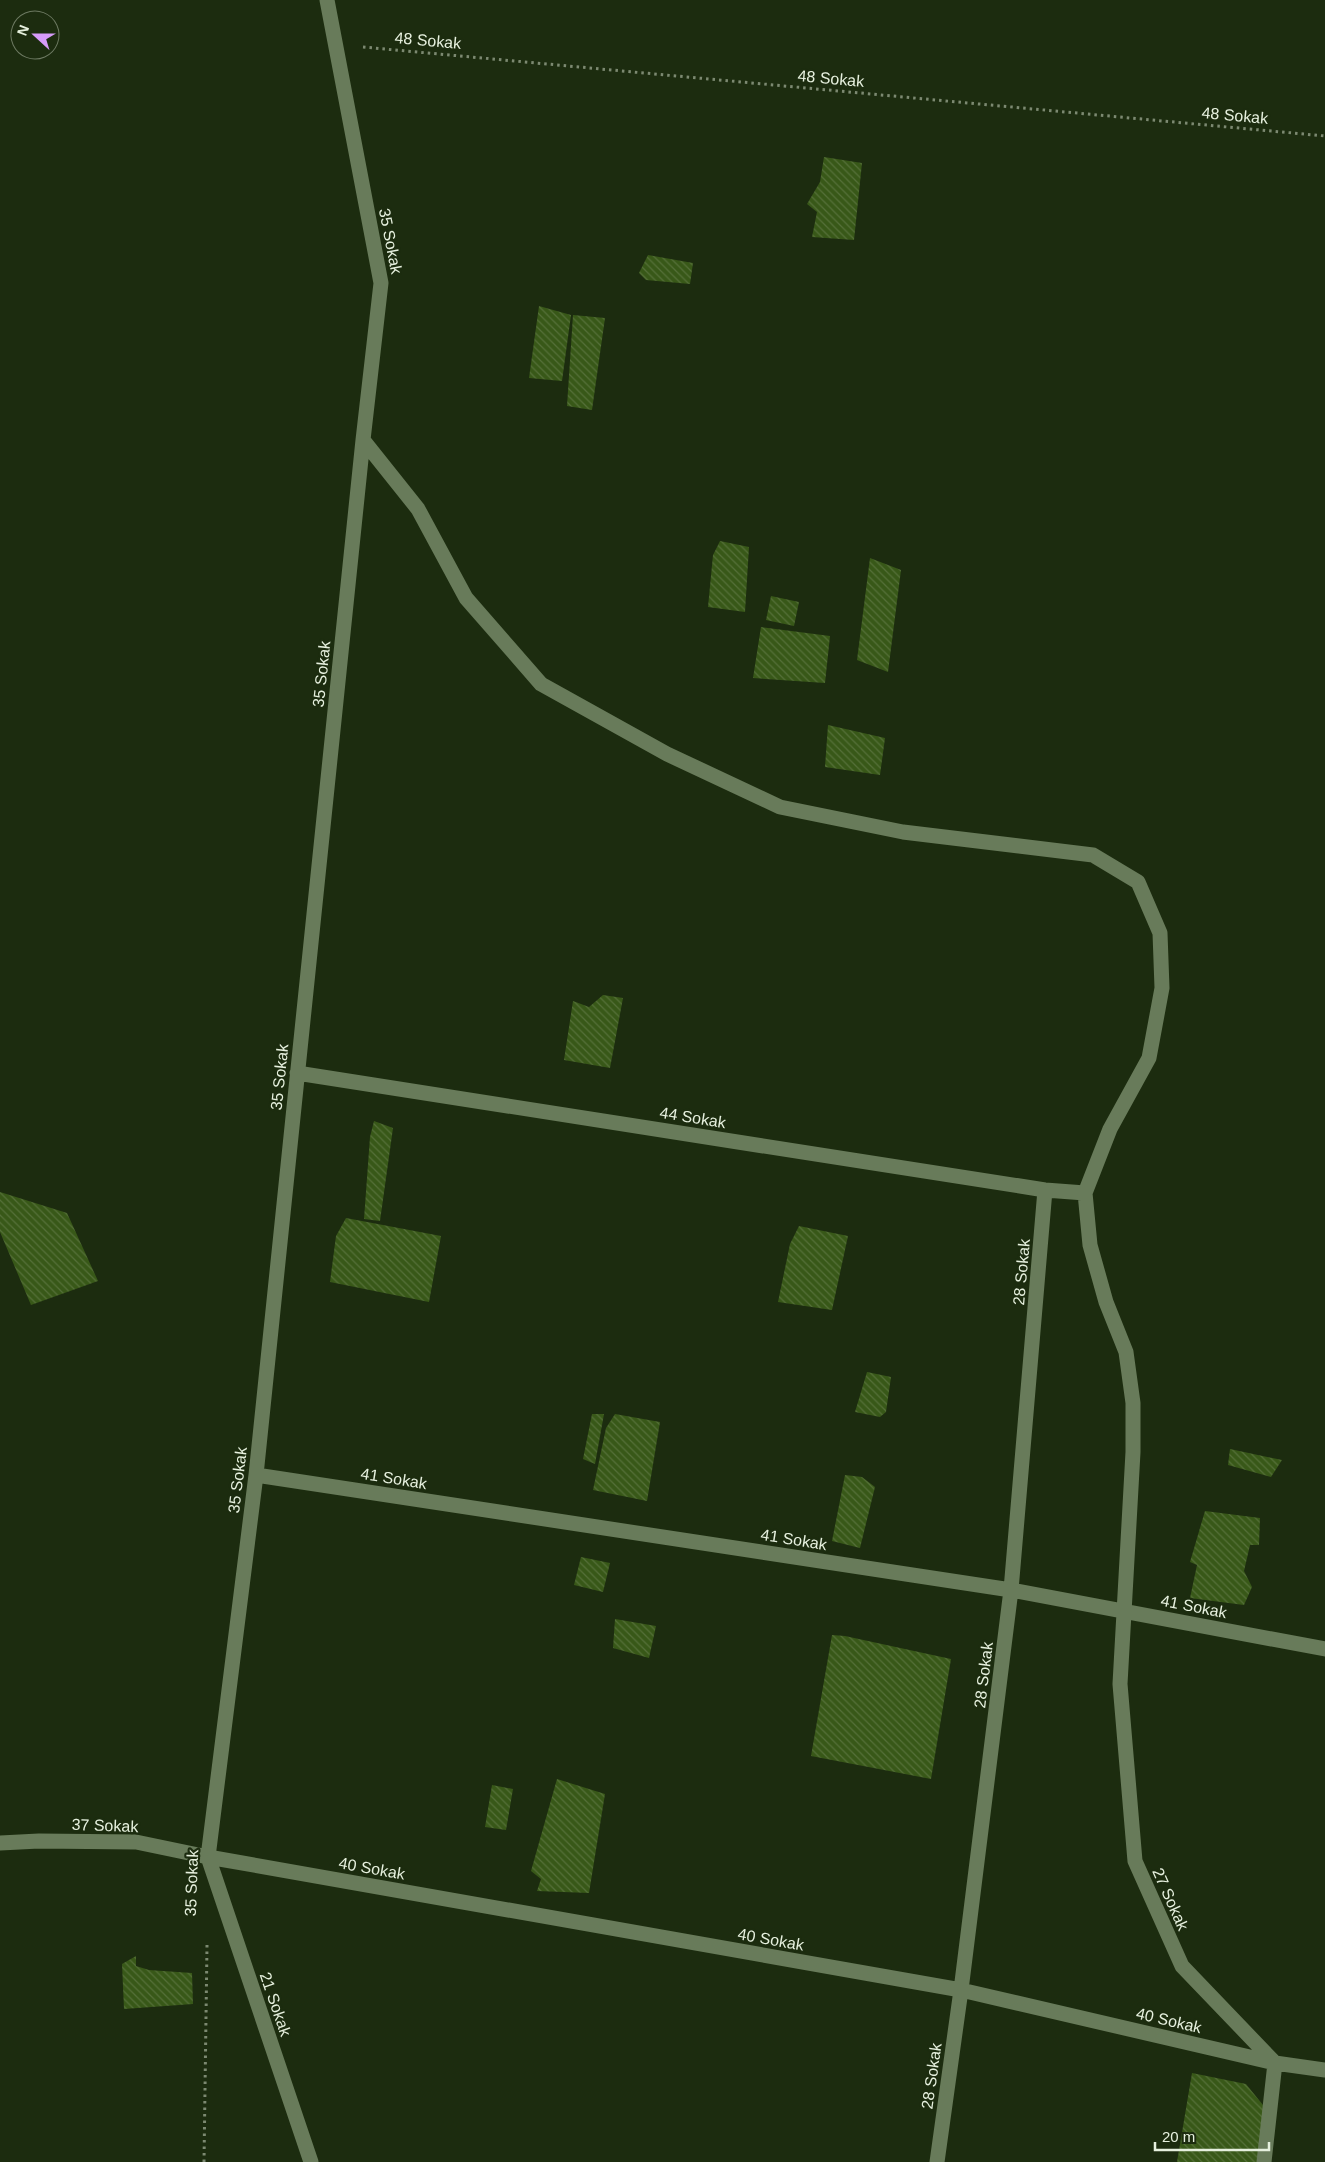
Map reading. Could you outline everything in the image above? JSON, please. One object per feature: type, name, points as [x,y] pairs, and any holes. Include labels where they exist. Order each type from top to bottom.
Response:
[{"type":"street","name":"35 Sokak","points":[[208,1857],[256,1475],[363,440],[381,283],[327,0]]},
{"type":"street","points":[[363,440],[418,509],[466,598],[542,684],[667,754],[780,807],[903,832],[1093,855],[1138,882],[1160,934],[1162,988],[1149,1058],[1110,1129],[1085,1193]]},
{"type":"street","name":"44 Sokak","points":[[297,1073],[1045,1190],[1085,1193]]},
{"type":"street","name":"28 Sokak","points":[[937,2162],[961,1990],[1011,1590],[1045,1190]]},
{"type":"street","name":"27 Sokak","points":[[1085,1193],[1090,1245],[1106,1302],[1126,1352],[1133,1404],[1133,1452],[1120,1684],[1136,1861],[1182,1966],[1275,2063]]},
{"type":"street","name":"41 Sokak","points":[[256,1475],[1011,1590],[1325,1649]]},
{"type":"street","name":"37 Sokak","points":[[0,1843],[38,1840],[136,1842],[208,1857]]},
{"type":"street","name":"40 Sokak","points":[[208,1857],[961,1990],[1275,2063],[1325,2070]]},
{"type":"street","name":"21 Sokak","points":[[208,1857],[310,2162]]},
{"type":"street","points":[[1264,2162],[1275,2063]]},
{"type":"path","name":"48 Sokak","points":[[336,44],[1325,136]]},
{"type":"path","name":"35 Sokak","points":[[204,2162],[207,1936]]},
{"type":"building","points":[[824,157],[862,163],[854,240],[812,237],[817,212],[807,204],[820,182]]},
{"type":"building","points":[[648,255],[693,263],[690,284],[646,280],[639,273]]},
{"type":"building","points":[[539,306],[571,315],[562,381],[529,378]]},
{"type":"building","points":[[573,315],[605,318],[592,410],[567,406]]},
{"type":"building","points":[[720,541],[749,547],[745,612],[708,607],[713,555]]},
{"type":"building","points":[[870,558],[901,570],[888,672],[857,660]]},
{"type":"building","points":[[771,596],[799,602],[794,626],[766,620]]},
{"type":"building","points":[[761,627],[830,636],[825,683],[753,678]]},
{"type":"building","points":[[828,725],[885,738],[880,775],[825,767]]},
{"type":"building","points":[[603,995],[623,998],[610,1068],[564,1060],[573,1001],[589,1007]]},
{"type":"building","points":[[374,1121],[393,1128],[380,1221],[364,1219],[370,1137]]},
{"type":"building","points":[[0,1192],[67,1213],[98,1281],[31,1305],[0,1232]]},
{"type":"building","points":[[346,1218],[441,1236],[429,1302],[330,1282],[336,1236]]},
{"type":"building","points":[[799,1226],[848,1236],[832,1310],[778,1302],[790,1244]]},
{"type":"building","points":[[867,1372],[891,1377],[886,1412],[880,1417],[855,1412]]},
{"type":"building","points":[[592,1414],[604,1414],[595,1464],[583,1459]]},
{"type":"building","points":[[615,1414],[660,1422],[647,1501],[593,1490],[606,1428]]},
{"type":"building","points":[[1230,1449],[1282,1460],[1271,1477],[1228,1465]]},
{"type":"building","points":[[845,1475],[862,1477],[875,1487],[860,1548],[832,1541]]},
{"type":"building","points":[[1205,1511],[1260,1518],[1259,1545],[1250,1545],[1244,1571],[1252,1587],[1244,1605],[1190,1598],[1197,1565],[1190,1562]]},
{"type":"building","points":[[581,1557],[610,1563],[603,1592],[574,1585]]},
{"type":"building","points":[[615,1619],[656,1626],[649,1658],[613,1648]]},
{"type":"building","points":[[832,1635],[845,1636],[951,1659],[931,1779],[811,1756]]},
{"type":"building","points":[[557,1779],[605,1794],[589,1893],[537,1891],[541,1879],[531,1871]]},
{"type":"building","points":[[492,1785],[513,1789],[506,1830],[485,1827]]},
{"type":"building","points":[[136,1956],[136,1966],[149,1970],[192,1973],[193,2004],[124,2009],[122,1964]]},
{"type":"building","points":[[1192,2073],[1246,2084],[1267,2110],[1258,2162],[1177,2162]]}]
